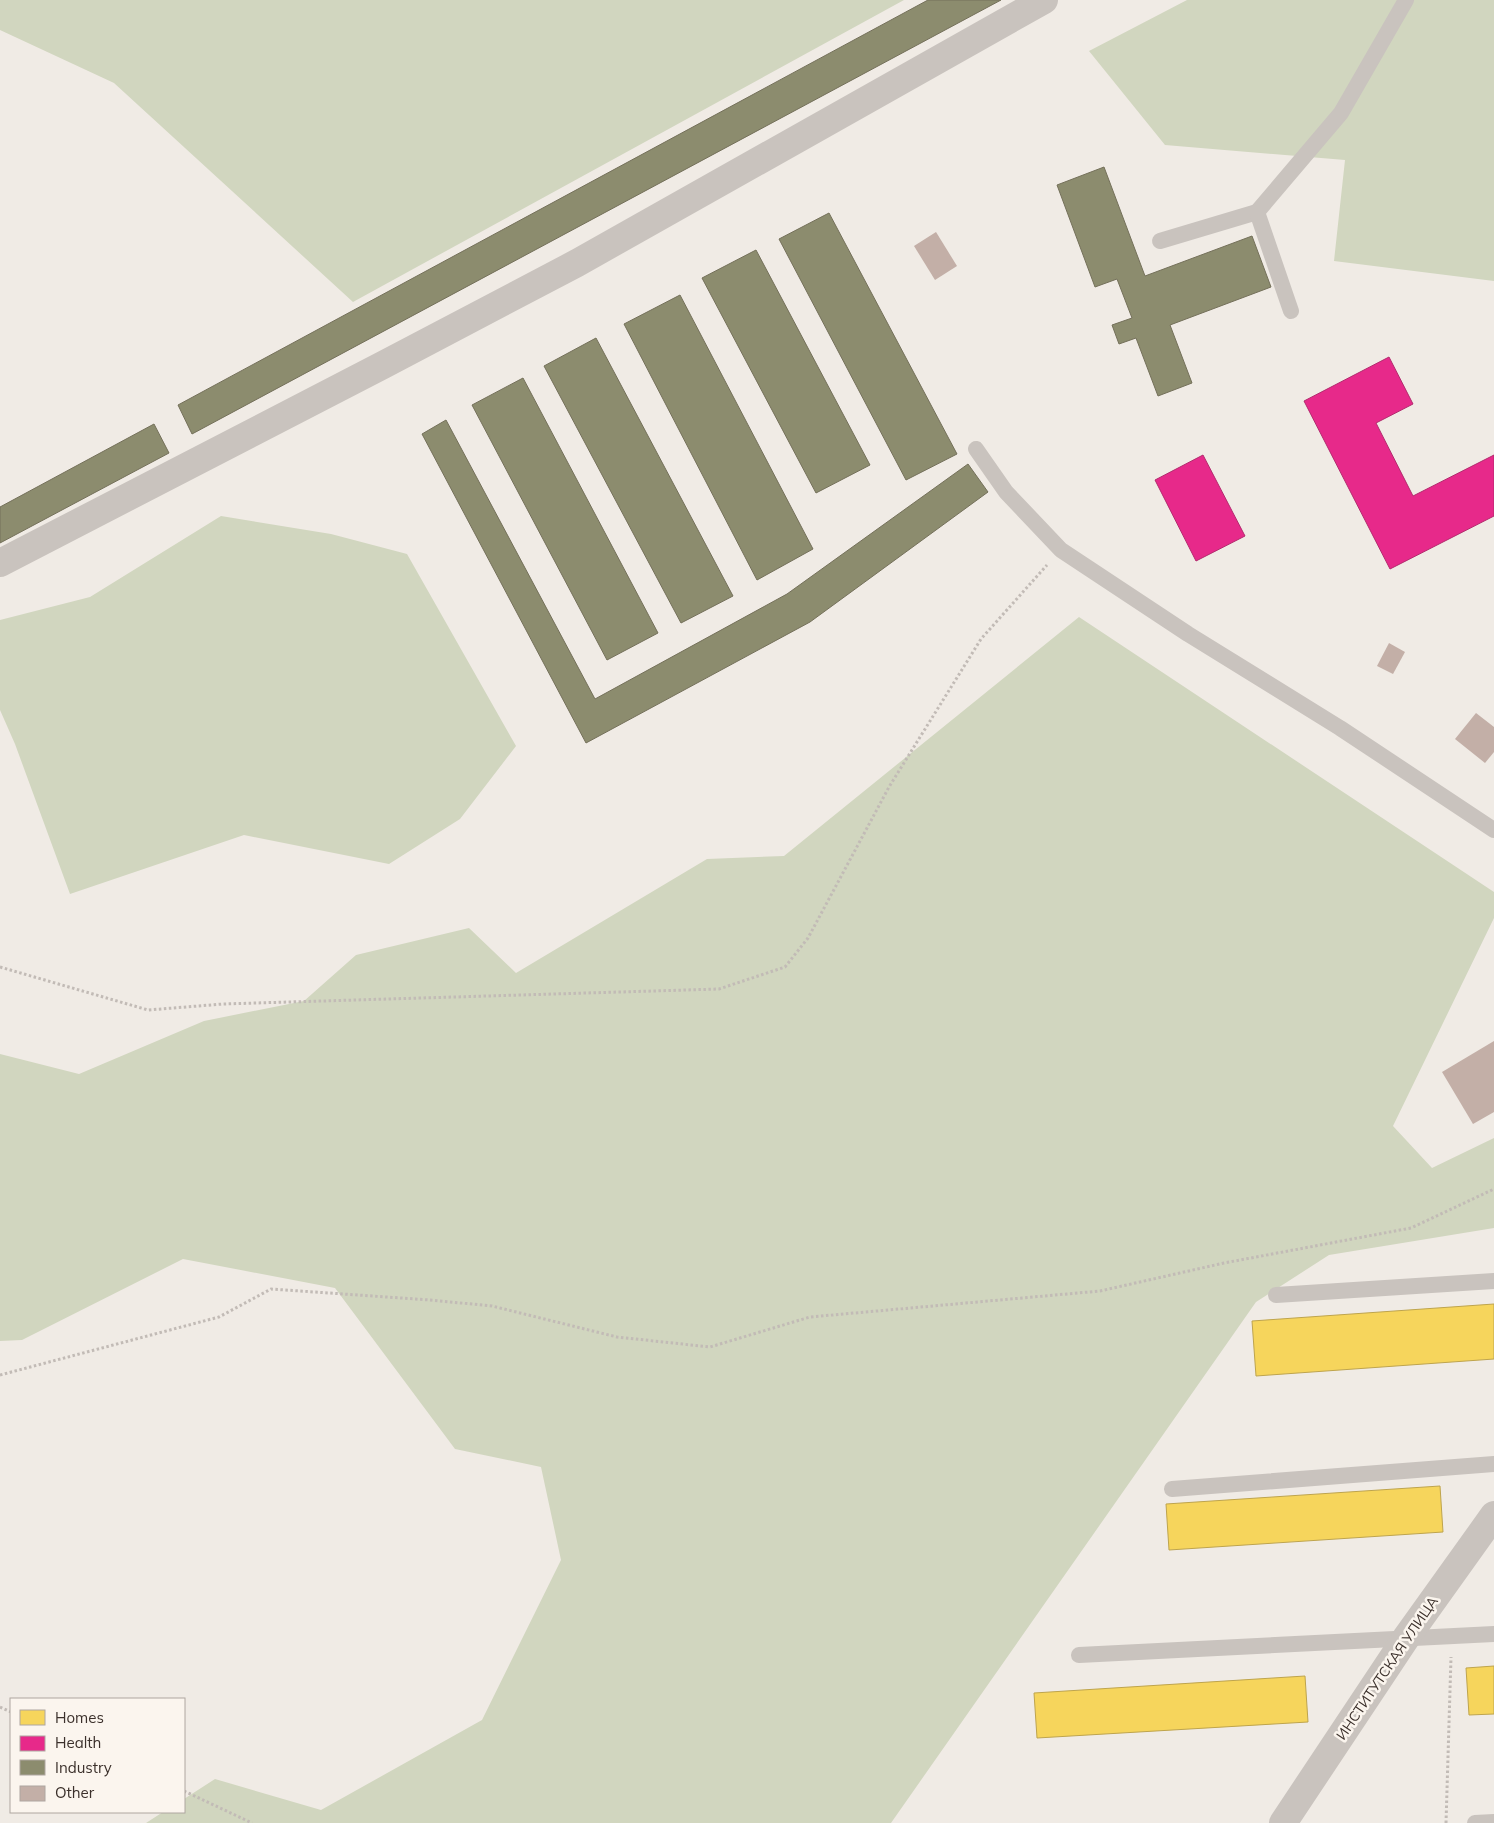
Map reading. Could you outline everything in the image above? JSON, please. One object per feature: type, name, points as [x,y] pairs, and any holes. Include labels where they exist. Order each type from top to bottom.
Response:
[{"type":"street","points":[[0,563],[568,268],[1044,0]]},
{"type":"street","name":"ИНСТИТУТСКАЯ УЛИЦА","points":[[1283,1823],[1406,1638],[1494,1515]]},
{"type":"lane","points":[[1160,241],[1257,212],[1341,113],[1406,0]]},
{"type":"lane","points":[[1257,212],[1291,311]]},
{"type":"lane","points":[[976,449],[1006,492],[1061,550],[1188,634],[1333,724],[1494,830]]},
{"type":"lane","points":[[1276,1295],[1494,1281]]},
{"type":"lane","points":[[1172,1489],[1494,1464]]},
{"type":"lane","points":[[1079,1655],[1494,1634]]},
{"type":"lane","points":[[1475,1823],[1494,1822]]},
{"type":"path","points":[[0,966],[148,1010],[223,1004],[719,989],[785,967],[808,938],[888,787],[981,640],[1061,550]]},
{"type":"path","points":[[0,1375],[219,1317],[271,1289],[492,1306],[617,1337],[710,1347],[810,1317],[1100,1291],[1224,1263],[1411,1228],[1494,1189]]},
{"type":"path","points":[[1446,1823],[1452,1636]]},
{"type":"path","points":[[185,1792],[252,1823]]},
{"type":"green space","points":[[0,0],[904,0],[353,302],[114,83],[0,30]]},
{"type":"green space","points":[[1187,0],[1494,0],[1494,281],[1334,261],[1345,160],[1165,145],[1089,51]]},
{"type":"green space","points":[[221,516],[331,534],[407,554],[516,746],[460,819],[389,864],[244,835],[70,894],[15,744],[0,710],[0,620],[90,597]]},
{"type":"green space","points":[[1079,617],[1494,892],[1494,918],[1393,1126],[1432,1168],[1494,1138],[1494,1228],[1329,1255],[1256,1302],[891,1823],[146,1823],[161,1813],[185,1813],[185,1798],[215,1779],[321,1810],[482,1720],[561,1560],[541,1467],[455,1449],[335,1288],[183,1259],[22,1340],[0,1341],[0,1054],[79,1074],[204,1021],[304,1001],[356,955],[469,928],[516,973],[707,859],[784,856]]},
{"type":"building: Homes","points":[[1494,1304],[1494,1359],[1256,1376],[1252,1321]]},
{"type":"building: Homes","points":[[1440,1486],[1443,1532],[1169,1550],[1166,1504]]},
{"type":"building: Homes","points":[[1494,1666],[1494,1714],[1469,1715],[1466,1668]]},
{"type":"building: Homes","points":[[1305,1676],[1308,1722],[1037,1738],[1034,1693]]},
{"type":"building: Health","points":[[1389,357],[1413,404],[1376,423],[1413,496],[1494,455],[1494,516],[1390,569],[1304,401]]},
{"type":"building: Health","points":[[1203,455],[1245,536],[1196,561],[1155,480]]},
{"type":"building: Industry","points":[[928,0],[1001,0],[192,434],[178,405]]},
{"type":"building: Industry","points":[[1104,167],[1145,276],[1252,236],[1271,287],[1170,325],[1192,383],[1158,396],[1136,338],[1119,344],[1112,325],[1132,318],[1117,279],[1095,287],[1057,185]]},
{"type":"building: Industry","points":[[829,213],[957,454],[906,480],[779,239]]},
{"type":"building: Industry","points":[[756,250],[870,465],[816,493],[702,278]]},
{"type":"building: Industry","points":[[680,295],[813,549],[757,580],[624,324]]},
{"type":"building: Industry","points":[[596,338],[733,596],[681,623],[544,366]]},
{"type":"building: Industry","points":[[523,378],[658,633],[607,660],[472,405]]},
{"type":"building: Industry","points":[[446,420],[595,699],[787,594],[968,464],[988,492],[810,622],[586,743],[422,434]]},
{"type":"building: Industry","points":[[154,424],[169,453],[0,543],[0,507]]},
{"type":"building: Other","points":[[936,232],[957,266],[935,280],[914,246]]},
{"type":"building: Other","points":[[1389,643],[1405,652],[1393,674],[1377,666]]},
{"type":"building: Other","points":[[1476,713],[1494,727],[1494,752],[1485,763],[1455,739]]},
{"type":"building: Other","points":[[1494,1041],[1494,1112],[1473,1124],[1442,1072]]}]
